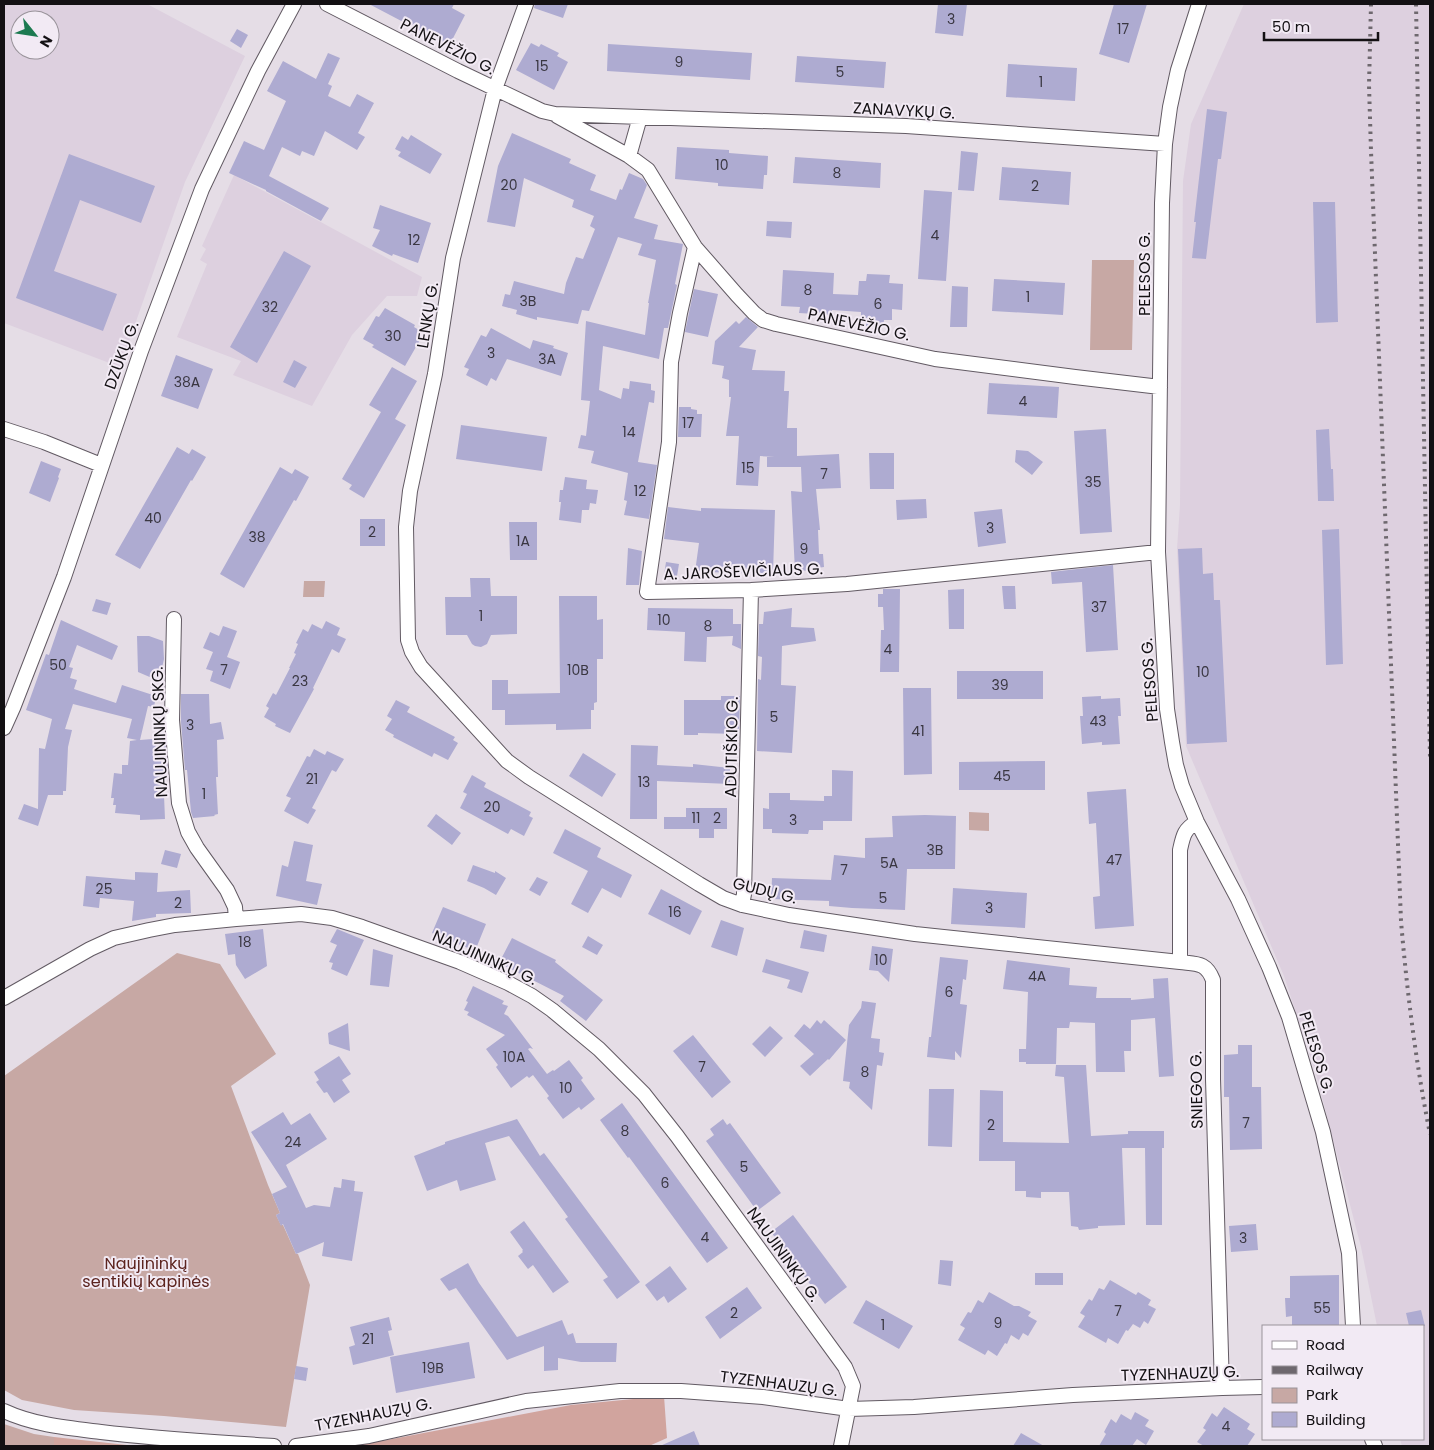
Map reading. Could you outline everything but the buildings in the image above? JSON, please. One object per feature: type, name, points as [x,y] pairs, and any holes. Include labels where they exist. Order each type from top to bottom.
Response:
[{"type":"street","name":"DZŪKŲ G.","points":[[4,728],[64,577],[140,351],[202,188],[258,71],[294,4]]},
{"type":"street","name":"PANEVĖŽIO G.","points":[[327,4],[458,71],[542,111],[555,114],[640,117]]},
{"type":"street","name":"LENKŲ G.","points":[[408,640],[406,527],[410,491],[436,374],[453,258],[495,89],[526,4]]},
{"type":"street","name":"PELESOS G.","points":[[1199,4],[1178,70],[1170,107],[1165,144],[1162,203],[1158,552],[1167,709],[1176,765],[1182,786],[1197,822],[1242,908],[1289,1017],[1323,1132],[1349,1253],[1353,1325]]},
{"type":"street","name":"PANEVĖŽIO G.","points":[[555,114],[629,156],[648,170],[695,247],[737,295],[763,320],[890,349],[970,364],[1075,378],[1160,386]]},
{"type":"street","points":[[629,156],[640,117]]},
{"type":"street","name":"ZANAVYKŲ G.","points":[[640,117],[906,126],[1165,144]]},
{"type":"street","name":"A. JAROŠEVIČIAUS G.","points":[[695,247],[671,362],[669,442],[647,592],[751,590],[848,584],[1158,552]]},
{"type":"street","points":[[4,429],[44,442],[101,465]]},
{"type":"street","name":"ADUTIŠKIO G.","points":[[742,905],[745,875],[751,590]]},
{"type":"street","name":"NAUJININKŲ SKG.","points":[[174,619],[172,720],[179,803],[185,824],[196,848],[227,890],[235,906],[236,918]]},
{"type":"street","name":"GUDŲ G.","points":[[408,640],[412,652],[421,667],[507,761],[529,777],[723,898],[742,905],[789,915],[915,934],[1180,962]]},
{"type":"street","points":[[1180,962],[1180,850],[1187,828],[1197,822]]},
{"type":"street","name":"NAUJININKŲ G.","points":[[4,998],[90,949],[114,938],[175,925],[236,918],[301,914],[340,920],[404,941],[508,983],[552,1010],[599,1049],[644,1094],[677,1136],[846,1367],[853,1386],[841,1446]]},
{"type":"street","name":"SNIEGO G.","points":[[1180,962],[1202,965],[1209,970],[1213,980],[1213,1079],[1222,1388]]},
{"type":"street","name":"TYZENHAUZŲ G.","points":[[296,1446],[369,1436],[526,1401],[620,1391],[681,1391],[763,1396],[849,1409],[906,1408],[1057,1396],[1262,1387]]},
{"type":"street","points":[[4,1411],[28,1421],[86,1431],[138,1437],[274,1446]]},
{"type":"shaded area","points":[[4,4],[147,4],[245,56],[185,182],[120,367],[4,323]]},
{"type":"shaded area","points":[[1244,4],[1430,4],[1430,1446],[1402,1446],[1400,1440],[1424,1440],[1424,1325],[1377,1325],[1361,1247],[1316,1074],[1284,976],[1186,746],[1177,549],[1180,505],[1183,181],[1191,124]]},
{"type":"shaded area","points":[[234,175],[422,277],[417,296],[387,296],[352,335],[312,406],[233,375],[241,361],[177,337],[207,264],[200,260],[206,249],[202,246]]},
{"type":"shaded area","points":[[664,1396],[667,1438],[649,1446],[342,1446],[387,1440],[571,1405]]},
{"type":"shaded area","points":[[54,1437],[136,1446],[54,1446]]},
{"type":"green space","points":[[1092,260],[1134,260],[1132,350],[1090,350]]},
{"type":"green space","points":[[304,581],[325,581],[324,597],[303,597]]},
{"type":"green space","points":[[969,812],[989,813],[989,831],[969,830]]},
{"type":"green space","name":"Naujininkų sentikių kapinės","points":[[177,953],[220,964],[276,1054],[231,1086],[280,1213],[276,1215],[281,1225],[283,1225],[296,1254],[298,1254],[310,1285],[286,1427],[74,1410],[22,1400],[4,1390],[4,1076]]},
{"type":"green space","points":[[4,1424],[34,1434],[54,1437],[54,1446],[4,1446]]},
{"type":"railway","points":[[1371,4],[1369,85],[1371,151],[1401,921],[1412,1028],[1430,1134]]},
{"type":"railway","points":[[1416,4],[1430,758]]}]
